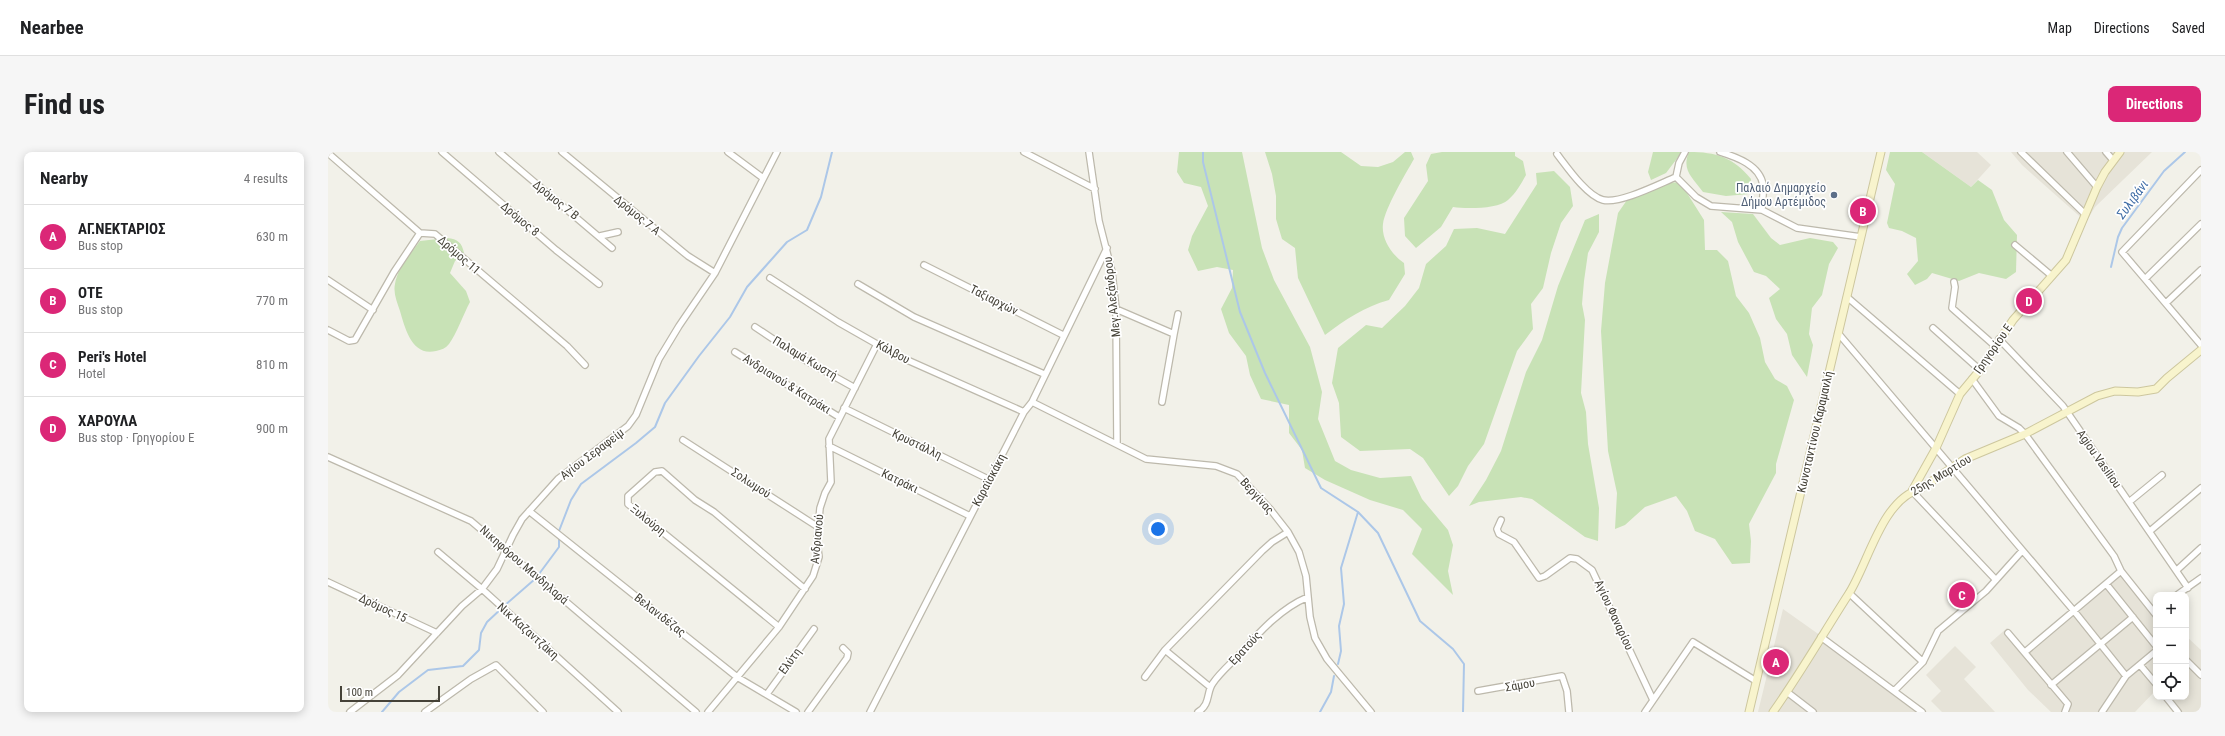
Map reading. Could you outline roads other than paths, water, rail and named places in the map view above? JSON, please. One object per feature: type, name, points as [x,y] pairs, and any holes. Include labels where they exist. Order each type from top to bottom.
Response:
[{"type":"street","name":"Δρόμος 8","points":[[442,152],[556,250],[599,284]]},
{"type":"street","name":"Δρόμος 7 Β","points":[[499,152],[600,236],[612,248]]},
{"type":"street","name":"Δρόμος 7 Α","points":[[562,152],[688,256],[715,273]]},
{"type":"street","points":[[728,152],[763,178]]},
{"type":"street","name":"Αγίου Σεραφείμ","points":[[350,712],[398,675],[482,589],[497,569],[507,551],[513,534],[528,511],[558,479],[628,426],[636,415],[663,352],[678,326],[715,273],[777,152]]},
{"type":"street","points":[[1024,152],[1095,188]]},
{"type":"street","name":"Μεγ.Αλεξάνδρου","points":[[1088,152],[1095,188],[1099,221],[1107,248],[1116,309],[1116,444]]},
{"type":"street","points":[[1676,177],[1685,152]]},
{"type":"street","points":[[1720,152],[1736,157],[1755,170],[1763,184],[1762,210]]},
{"type":"street","name":"Κωνσταντίνου Καραμανλή","points":[[1749,712],[1881,152]]},
{"type":"street","points":[[2021,152],[2085,214]]},
{"type":"street","points":[[2067,152],[2097,187]]},
{"type":"street","points":[[2106,152],[2113,160]]},
{"type":"street","name":"Γρηγορίου Ε","points":[[1912,491],[1936,448],[1960,394],[1980,370],[1999,339],[2017,315],[2066,260],[2097,187],[2113,160],[2120,152]]},
{"type":"street","name":"Δρόμος 11","points":[[328,153],[420,233],[435,234],[567,346],[585,365]]},
{"type":"street","points":[[1557,154],[1587,188],[1603,200],[1617,200],[1676,177]]},
{"type":"street","points":[[2201,170],[2122,252],[2146,278],[2201,345]]},
{"type":"street","points":[[1676,177],[1696,197],[1710,206],[1762,210],[1797,228],[1861,237]]},
{"type":"street","points":[[2146,278],[2201,224]]},
{"type":"street","points":[[600,236],[618,232]]},
{"type":"street","points":[[328,330],[351,342],[357,338],[394,272],[420,233]]},
{"type":"street","points":[[2015,245],[2052,276]]},
{"type":"street","name":"Καραϊσκάκη","points":[[870,712],[1024,412],[1032,402],[1044,374],[1107,248]]},
{"type":"street","name":"Ταξιαρχών","points":[[924,265],[1063,335]]},
{"type":"street","points":[[2166,302],[2201,270]]},
{"type":"street","name":"Κάλβου","points":[[770,278],[838,322],[877,344],[952,381],[1024,412]]},
{"type":"street","points":[[328,280],[373,310]]},
{"type":"street","points":[[1954,282],[1952,308],[1995,346]]},
{"type":"street","points":[[858,284],[914,317],[1044,374]]},
{"type":"street","points":[[1847,297],[1960,394]]},
{"type":"street","points":[[1116,309],[1174,334]]},
{"type":"street","points":[[1162,402],[1178,314]]},
{"type":"street","name":"Παλαμά Κωστή","points":[[755,327],[803,359],[855,388]]},
{"type":"street","points":[[1933,328],[1980,370]]},
{"type":"street","points":[[1838,333],[2074,611],[2126,676]]},
{"type":"street","name":"Agiou Vasiliou","points":[[1999,339],[2067,412],[2188,588]]},
{"type":"street","name":"Ανδριανού","points":[[708,712],[779,627],[813,576],[818,557],[818,527],[825,493],[831,482],[829,439],[877,344]]},
{"type":"street","name":"25ης Μαρτίου","points":[[1773,712],[1849,593],[1882,525],[1902,500],[1912,491],[1920,489],[1952,467],[1983,451],[2025,434],[2106,393],[2115,391],[2138,392],[2156,389],[2166,378],[2201,350]]},
{"type":"street","name":"Ανδριανού & Κατράκι","points":[[735,352],[839,417]]},
{"type":"street","points":[[1972,379],[1999,416],[2019,428],[2025,434],[2114,556],[2122,571],[2153,610]]},
{"type":"street","name":"Βεργίνας","points":[[1032,402],[1151,461],[1191,462],[1231,471],[1250,487],[1288,532],[1299,552],[1306,576],[1311,628],[1315,638],[1328,659],[1371,712]]},
{"type":"street","name":"Κρυστάλλη","points":[[844,408],[990,480]]},
{"type":"street","name":"Σολωμού","points":[[683,440],[818,527]]},
{"type":"street","name":"Κατράκι","points":[[829,446],[970,516]]},
{"type":"street","name":"Νικηφόρου Μανδηλαρά","points":[[328,457],[471,521],[696,712]]},
{"type":"street","name":"Ξυλούρη","points":[[779,627],[628,504],[628,496],[655,472],[662,471],[695,500],[719,516],[805,589]]},
{"type":"street","points":[[2129,502],[2162,476]]},
{"type":"street","points":[[2150,531],[2201,488]]},
{"type":"street","points":[[1912,491],[1996,580]]},
{"type":"street","name":"Βελανιδέζας","points":[[528,511],[737,677],[796,712]]},
{"type":"street","name":"Αγίου Φαναρίου","points":[[1500,520],[1497,529],[1499,534],[1514,542],[1539,578],[1545,576],[1570,558],[1577,559],[1592,570],[1653,700]]},
{"type":"street","points":[[1145,677],[1165,650],[1267,547],[1288,532]]},
{"type":"street","points":[[2177,570],[2201,548]]},
{"type":"street","points":[[1894,691],[1923,662],[1938,631],[1986,591],[2022,551]]},
{"type":"street","name":"Νικ.Καζαντζάκη","points":[[438,552],[482,589],[618,712]]},
{"type":"street","points":[[2025,652],[2122,571]]},
{"type":"street","points":[[2182,592],[2201,578]]},
{"type":"street","name":"Δρόμος 15","points":[[328,582],[438,634]]},
{"type":"street","points":[[2107,585],[2153,642]]},
{"type":"street","points":[[1849,593],[1923,662]]},
{"type":"street","name":"Ερατούς","points":[[1198,712],[1207,703],[1210,687],[1217,677],[1276,617],[1297,601],[1308,597]]},
{"type":"street","points":[[2051,685],[2133,617]]},
{"type":"street","name":"Ελύτη","points":[[767,694],[814,629]]},
{"type":"street","points":[[2008,633],[2068,704],[2065,712]]},
{"type":"street","points":[[1821,637],[1922,712]]},
{"type":"street","points":[[1645,712],[1693,642],[1756,681]]},
{"type":"street","points":[[808,712],[847,658],[848,653],[843,648]]},
{"type":"street","points":[[1165,650],[1210,687]]},
{"type":"street","points":[[2102,712],[2126,676],[2153,654]]},
{"type":"street","points":[[2189,663],[2201,675]]},
{"type":"street","points":[[424,712],[471,679],[496,665],[543,712]]},
{"type":"street","points":[[2140,665],[2153,680]]},
{"type":"street","name":"Σάμου","points":[[1478,691],[1562,676],[1567,691],[1569,712]]},
{"type":"street","points":[[1787,692],[1813,712]]},
{"type":"street","points":[[2168,700],[2178,712]]},
{"type":"waterway","points":[[559,531],[571,500],[581,484],[655,427],[665,403],[699,356],[730,317],[747,287],[787,242],[807,230],[821,197],[832,152]]},
{"type":"waterway","points":[[1203,152],[1203,162],[1240,312],[1265,373],[1321,488],[1358,512],[1378,533],[1420,621],[1453,649],[1464,664],[1463,712]]},
{"type":"waterway","name":"Συλιβάνι","points":[[2111,267],[2118,237],[2122,228],[2164,171],[2185,152]]},
{"type":"waterway","points":[[1338,664],[1341,651],[1339,626],[1344,604],[1341,568],[1358,512]]},
{"type":"waterway","points":[[539,574],[559,547],[559,537]]},
{"type":"waterway","points":[[504,606],[535,579]]},
{"type":"waterway","points":[[382,712],[399,692],[428,670],[463,666],[479,650],[481,633],[487,622],[502,608]]},
{"type":"waterway","points":[[1320,712],[1331,692],[1334,676]]},
{"type":"place","name":"Παλαιό Δημαρχείο Δήμου Αρτέμιδος","points":[[1834,195]]},
{"type":"place","name":"ΟΤΕ","points":[[1863,211]]},
{"type":"place","name":"ΧΑΡΟΥΛΑ","points":[[2029,301]]},
{"type":"place","name":"Peri's Hotel","points":[[1962,595]]},
{"type":"place","name":"ΑΓ.ΝΕΚΤΑΡΙΟΣ","points":[[1776,662]]}]
